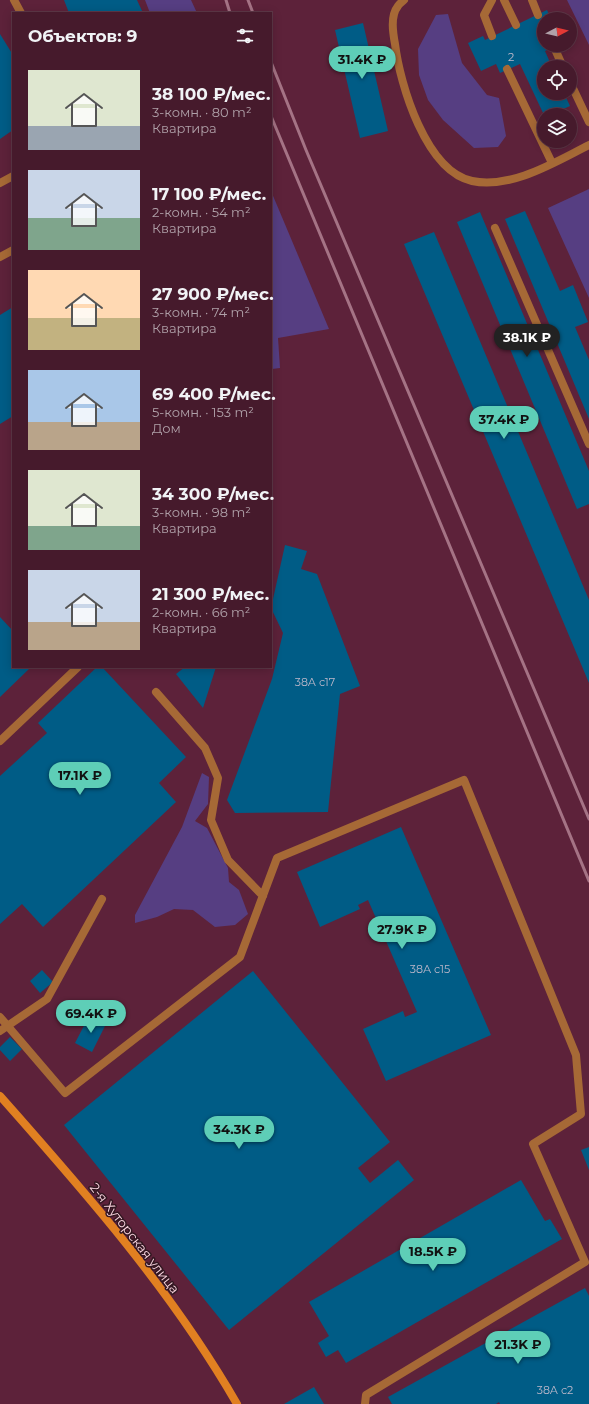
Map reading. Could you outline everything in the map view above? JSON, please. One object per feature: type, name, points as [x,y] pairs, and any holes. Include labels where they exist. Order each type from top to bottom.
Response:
[{"type":"street","points":[[14,0],[20,12]]},
{"type":"street","points":[[404,0],[397,7],[392,25],[397,58],[405,93],[421,130],[434,151],[451,171],[471,181],[493,183],[512,179],[589,146]]},
{"type":"street","points":[[492,0],[484,14],[492,36]]},
{"type":"street","points":[[504,0],[516,25]]},
{"type":"street","points":[[532,0],[537,12]]},
{"type":"street","points":[[507,70],[552,163]]},
{"type":"street","points":[[577,97],[589,122]]},
{"type":"street","points":[[0,183],[12,177]]},
{"type":"street","points":[[495,228],[589,444]]},
{"type":"street","points":[[0,257],[12,251]]},
{"type":"street","points":[[0,741],[77,668]]},
{"type":"street","points":[[156,692],[205,748],[218,778],[210,820],[228,860],[263,896]]},
{"type":"street","points":[[0,1017],[65,1093],[240,957],[277,858],[464,780],[576,1056],[581,1114],[532,1144],[585,1262],[366,1395],[365,1404]]},
{"type":"street","points":[[0,1031],[47,999],[102,899]]},
{"type":"street","name":"2-я Хуторская улица","points":[[0,1096],[96,1205],[158,1286],[214,1364],[237,1404]]},
{"type":"shaded area","points":[[145,0],[191,0],[197,12],[150,12]]},
{"type":"shaded area","points":[[567,0],[589,0],[589,45],[577,20],[577,12],[573,12]]},
{"type":"shaded area","points":[[448,14],[462,63],[487,95],[499,98],[506,136],[498,147],[474,148],[443,120],[428,100],[419,75],[418,49],[436,15]]},
{"type":"shaded area","points":[[589,189],[589,298],[548,208]]},
{"type":"shaded area","points":[[272,193],[329,329],[278,338],[280,368],[272,369]]},
{"type":"shaded area","points":[[202,773],[209,777],[208,804],[195,821],[207,828],[228,868],[229,882],[239,890],[248,914],[235,925],[215,927],[193,910],[174,909],[157,917],[135,923],[135,915],[182,827]]},
{"type":"building","points":[[64,0],[137,0],[143,12],[69,12]]},
{"type":"building","points":[[537,15],[537,52],[545,52],[549,60],[537,60],[537,100],[567,100],[570,106],[566,108],[541,108],[520,64],[500,73],[496,64],[481,71],[468,43],[483,36],[485,40]]},
{"type":"building","points":[[363,23],[388,131],[360,138],[335,30]]},
{"type":"building","points":[[0,34],[12,53],[12,131],[0,139]]},
{"type":"building","points":[[525,211],[560,291],[573,285],[588,322],[575,327],[589,360],[589,419],[505,219]]},
{"type":"building","points":[[480,212],[589,471],[589,504],[577,509],[457,222]]},
{"type":"building","points":[[434,232],[589,600],[589,683],[404,244]]},
{"type":"building","points":[[12,308],[12,417],[0,424],[0,315]]},
{"type":"building","points":[[285,545],[307,551],[301,569],[317,574],[360,686],[340,694],[328,812],[235,813],[227,800],[272,679],[283,633],[272,610],[272,604]]},
{"type":"building","points":[[0,617],[12,630],[12,668],[29,669],[0,697]]},
{"type":"building","points":[[96,668],[103,668],[186,757],[159,783],[176,802],[43,927],[22,904],[0,924],[0,776],[47,733],[38,723]]},
{"type":"building","points":[[184,668],[216,668],[203,708],[176,674]]},
{"type":"building","points":[[401,827],[491,1035],[386,1081],[363,1029],[403,1011],[405,1017],[417,1012],[368,900],[358,905],[360,909],[320,927],[297,872]]},
{"type":"building","points":[[42,970],[53,982],[40,993],[30,981]]},
{"type":"building","points":[[253,971],[390,1142],[358,1168],[370,1183],[398,1160],[414,1180],[229,1330],[64,1125]]},
{"type":"building","points":[[89,1016],[106,1024],[92,1052],[75,1043]]},
{"type":"building","points":[[10,1037],[22,1049],[10,1061],[0,1050],[0,1047]]},
{"type":"building","points":[[589,1147],[589,1170],[581,1150]]},
{"type":"building","points":[[521,1180],[545,1221],[550,1219],[562,1239],[346,1363],[338,1350],[326,1357],[318,1343],[329,1336],[309,1302]]},
{"type":"building","points":[[585,1288],[589,1296],[589,1404],[500,1404],[499,1402],[496,1404],[392,1404],[388,1397]]},
{"type":"building","points":[[314,1387],[324,1404],[284,1404]]},
{"type":"railway","points":[[226,0],[230,12]]},
{"type":"railway","points":[[248,0],[253,12]]},
{"type":"railway","points":[[272,65],[306,150],[589,819]]},
{"type":"railway","points":[[272,118],[589,881]]}]
